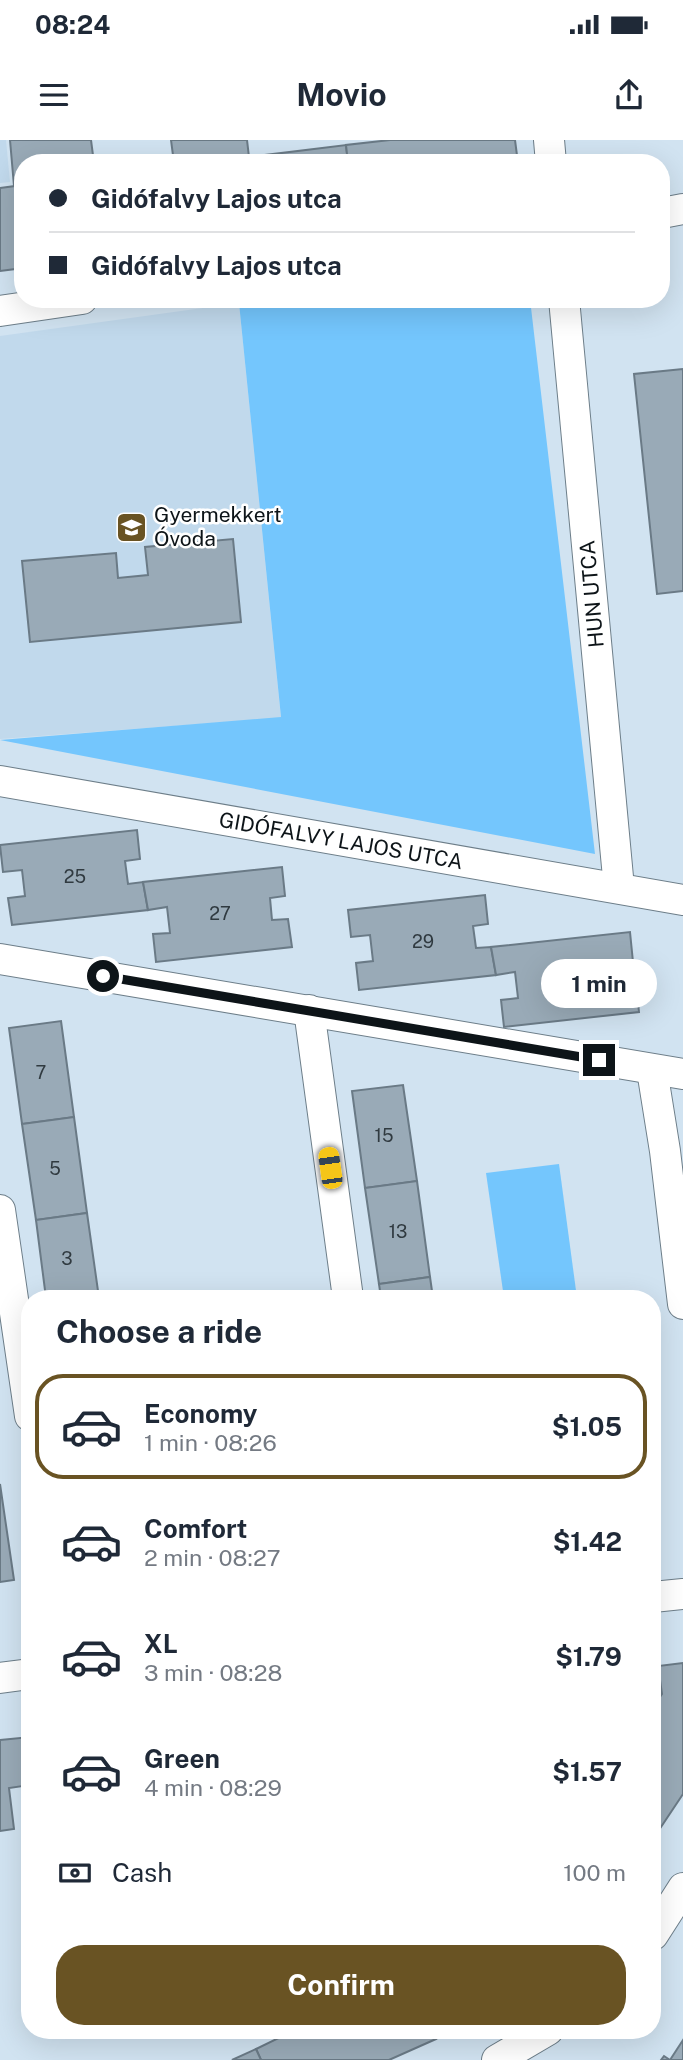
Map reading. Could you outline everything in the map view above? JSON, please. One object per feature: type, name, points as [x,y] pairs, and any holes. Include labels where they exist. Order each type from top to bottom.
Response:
[{"type":"street","points":[[0,311],[20,308]]},
{"type":"street","name":"HUN UTCA","points":[[565,308],[619,888]]},
{"type":"street","name":"GIDÓFALVY LAJOS UTCA","points":[[0,781],[683,900]]},
{"type":"street","points":[[0,959],[683,1074]]},
{"type":"street","points":[[309,1010],[347,1290]]},
{"type":"street","points":[[652,1070],[665,1151],[683,1304]]},
{"type":"street","points":[[0,1210],[21,1354]]},
{"type":"street","points":[[661,1596],[683,1594]]},
{"type":"street","points":[[0,1678],[21,1675]]},
{"type":"street","points":[[661,1922],[683,1888]]},
{"type":"street","points":[[497,2060],[533,2039]]},
{"type":"shaded area","points":[[0,140],[6,140],[10,182],[0,183]]},
{"type":"shaded area","name":"Gyermekkert Óvoda","points":[[203,308],[240,308],[281,718],[0,739],[0,336]]},
{"type":"shaded area","points":[[240,308],[531,308],[595,854],[0,740],[281,717]]},
{"type":"shaded area","points":[[559,1164],[576,1290],[503,1290],[486,1173]]},
{"type":"building","points":[[10,140],[91,140],[93,154],[14,154],[14,186]]},
{"type":"building","points":[[171,140],[247,140],[249,154],[173,154]]},
{"type":"building","points":[[390,140],[515,140],[517,154],[347,154],[346,145]]},
{"type":"building","points":[[346,145],[347,154],[273,154]]},
{"type":"building","points":[[14,186],[14,269],[0,271],[0,188]]},
{"type":"building","points":[[683,369],[683,591],[657,594],[634,374]]},
{"type":"building","points":[[233,539],[241,622],[30,642],[22,561],[116,553],[118,578],[148,575],[145,547]]},
{"type":"building","points":[[137,830],[140,859],[125,861],[128,884],[143,882],[148,910],[12,925],[8,898],[25,896],[22,870],[3,872],[0,845]]},
{"type":"building","points":[[282,867],[285,896],[270,898],[272,920],[288,919],[292,947],[156,962],[153,934],[170,933],[167,907],[148,910],[143,882]]},
{"type":"building","points":[[485,895],[488,924],[473,926],[476,948],[491,947],[496,975],[359,990],[356,963],[373,961],[370,935],[351,937],[348,910]]},
{"type":"building","points":[[630,932],[633,962],[618,963],[620,986],[636,984],[639,1012],[504,1027],[501,1000],[518,998],[515,972],[496,975],[491,947]]},
{"type":"building","points":[[61,1021],[74,1117],[22,1124],[9,1028]]},
{"type":"building","points":[[403,1085],[417,1181],[365,1188],[352,1091]]},
{"type":"building","points":[[74,1117],[87,1213],[36,1220],[22,1124]]},
{"type":"building","points":[[417,1181],[430,1277],[379,1284],[365,1188]]},
{"type":"building","points":[[87,1213],[98,1290],[45,1290],[36,1220]]},
{"type":"building","points":[[430,1277],[432,1290],[380,1290],[379,1284]]},
{"type":"building","points":[[0,1484],[14,1580],[0,1582]]},
{"type":"building","points":[[683,1663],[683,1794],[661,1827],[662,1694],[661,1666]]},
{"type":"building","points":[[21,1738],[21,1786],[9,1788],[14,1829],[0,1831],[0,1740]]},
{"type":"building","points":[[277,2039],[436,2039],[389,2060],[261,2060],[256,2049]]},
{"type":"building","points":[[683,2040],[683,2060],[670,2060]]},
{"type":"building","points":[[256,2049],[261,2060],[232,2060]]},
{"type":"place","name":"Gyermekkert Óvoda","points":[[131,527]]},
{"type":"route","points":[[103,976],[599,1060]]}]
